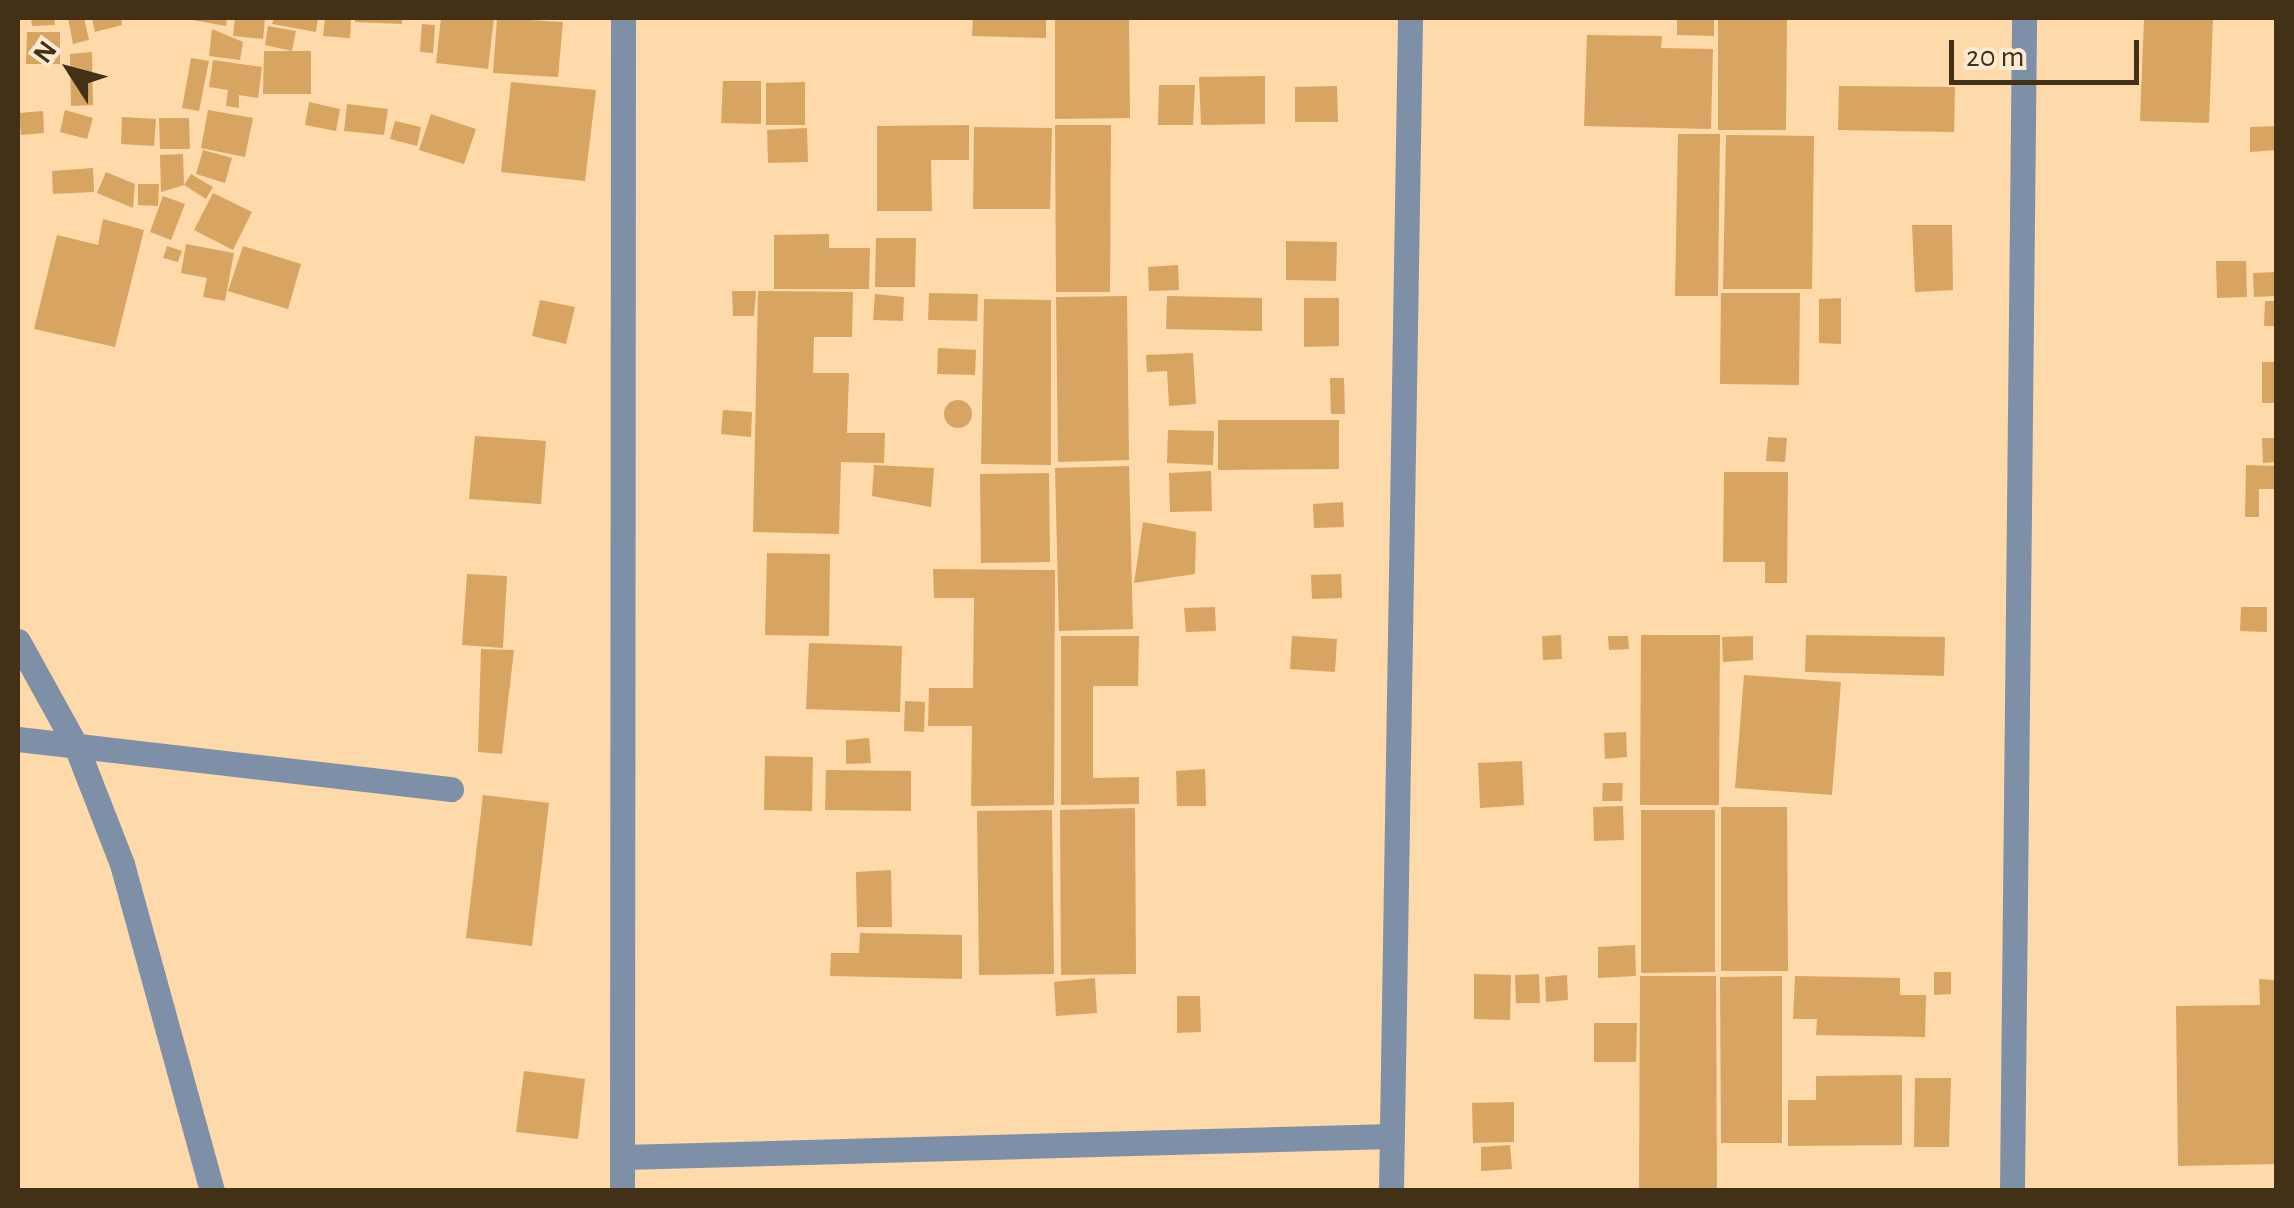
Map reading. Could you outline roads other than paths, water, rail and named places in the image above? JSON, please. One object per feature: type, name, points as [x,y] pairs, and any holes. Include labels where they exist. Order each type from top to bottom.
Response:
[{"type":"street","points":[[622,1190],[623,18]]},
{"type":"street","points":[[1392,1190],[1410,18]]},
{"type":"street","points":[[2012,1190],[2024,18]]},
{"type":"street","points":[[18,641],[76,746],[122,864],[212,1190]]},
{"type":"street","points":[[18,739],[451,789]]},
{"type":"street","points":[[623,1158],[1391,1136]]}]
